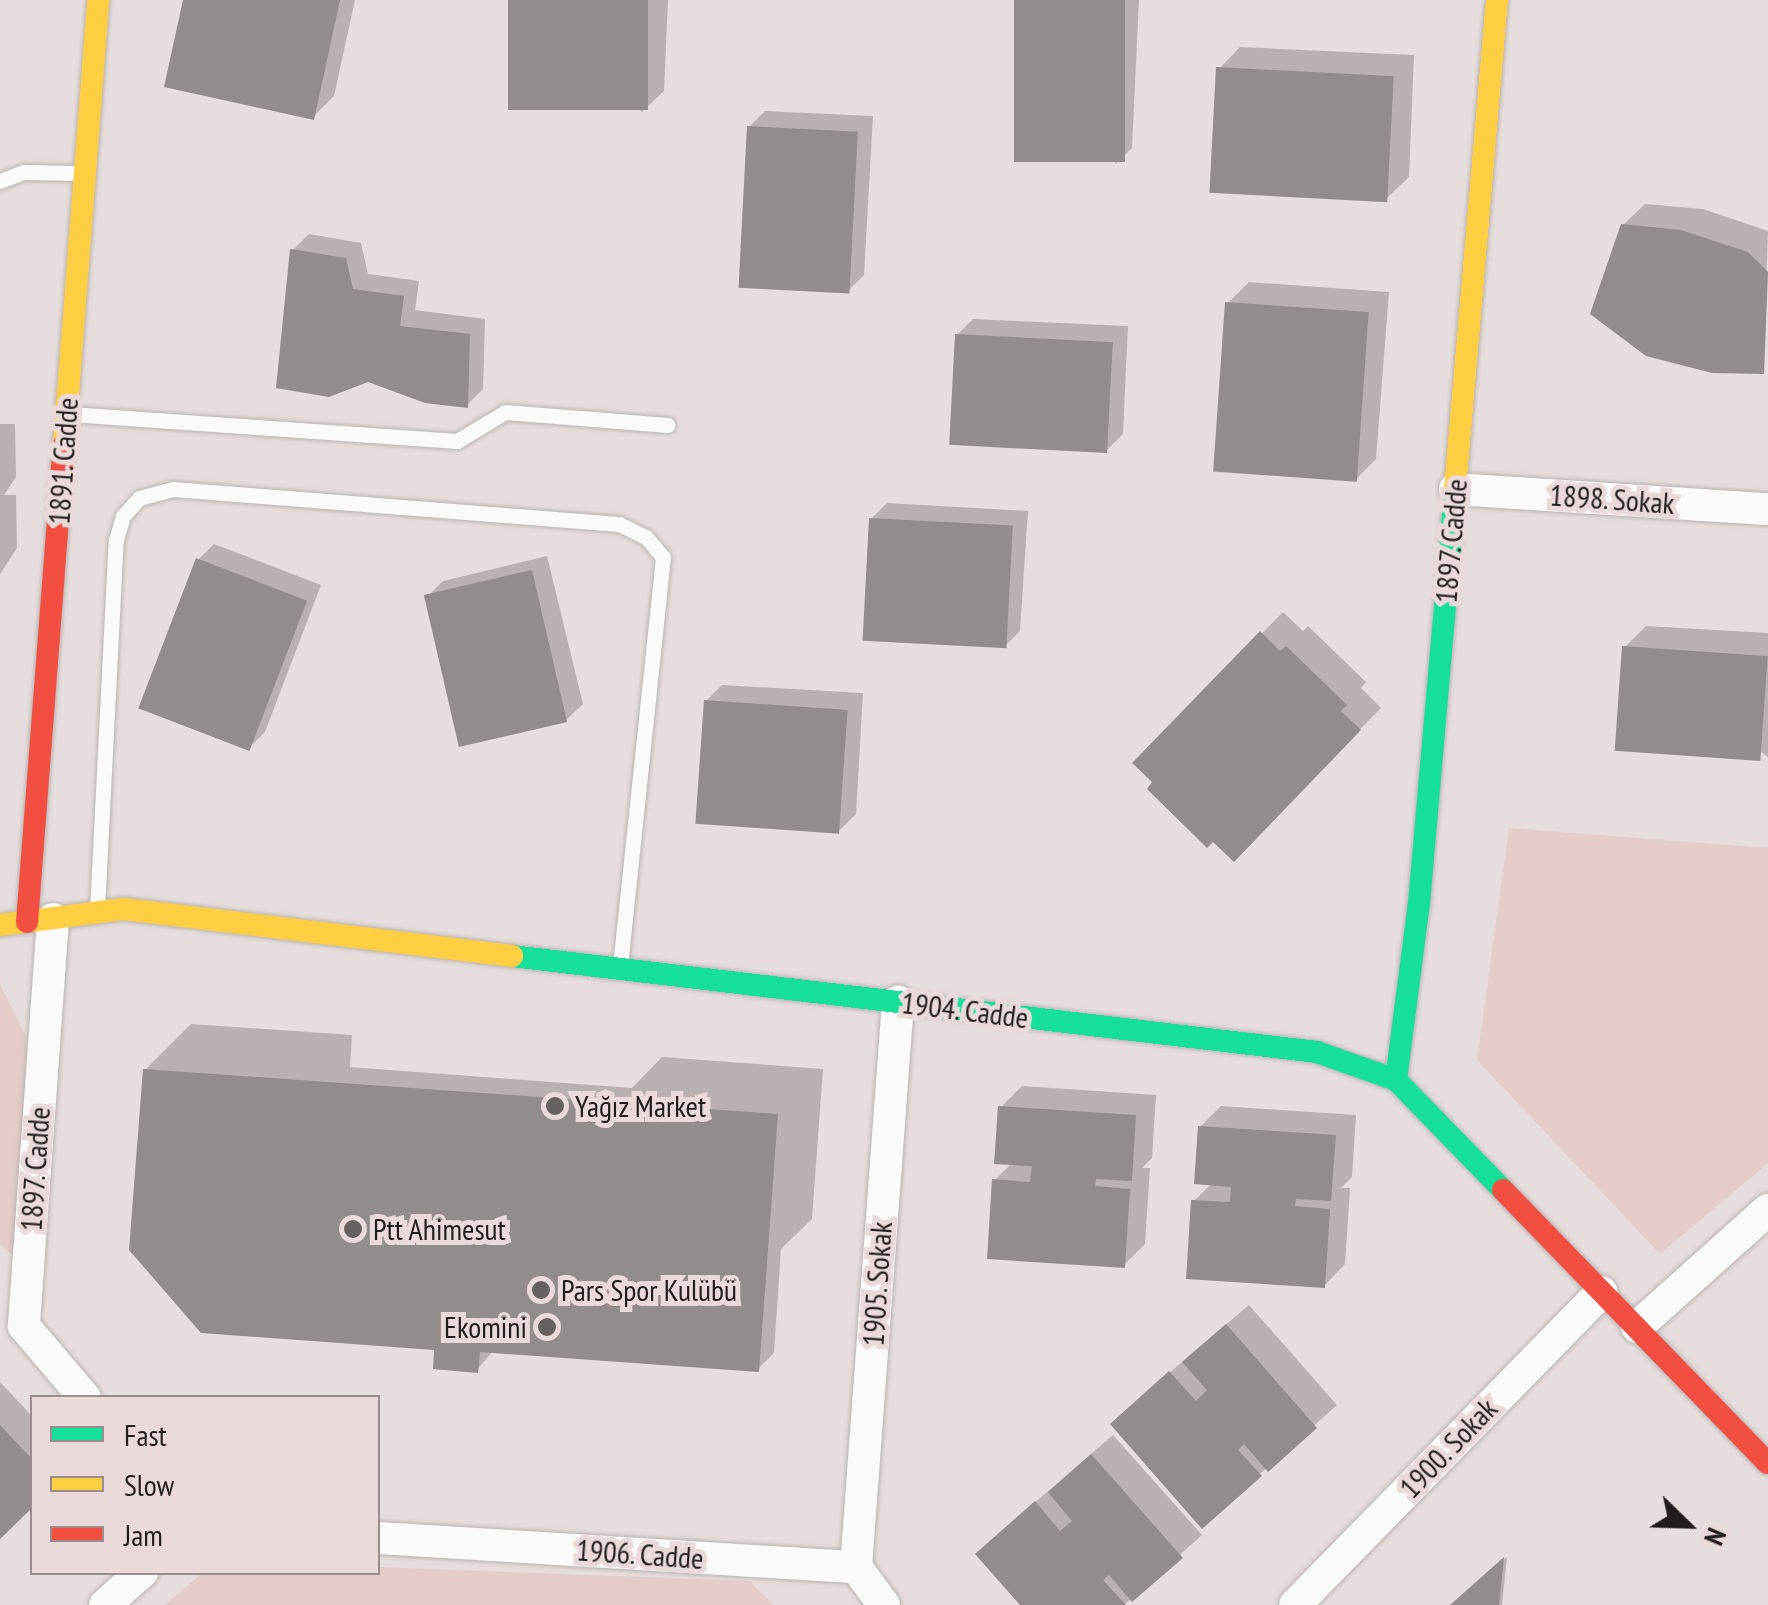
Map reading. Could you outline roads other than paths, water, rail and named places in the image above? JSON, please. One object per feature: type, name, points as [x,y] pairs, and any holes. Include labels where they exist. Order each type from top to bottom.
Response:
[{"type":"street","name":"1891. Cadde","points":[[40,920],[66,413],[98,0]]},
{"type":"street","name":"1897. Cadde","points":[[1396,1080],[1419,903],[1497,0]]},
{"type":"street","name":"1898. Sokak","points":[[1455,488],[1768,510]]},
{"type":"street","name":"1904. Cadde","points":[[0,925],[124,909],[1317,1052],[1396,1080],[1768,1463]]},
{"type":"street","name":"1897. Cadde","points":[[40,920],[12,1315],[82,1395]]},
{"type":"street","name":"1905. Sokak","points":[[856,1567],[898,1002]]},
{"type":"street","points":[[1637,1328],[1768,1210]]},
{"type":"street","name":"1900. Sokak","points":[[1294,1605],[1602,1292]]},
{"type":"street","name":"1906. Cadde","points":[[380,1538],[856,1567]]},
{"type":"street","points":[[856,1567],[884,1605]]},
{"type":"street","points":[[105,1605],[139,1575]]},
{"type":"lane","points":[[0,181],[24,172],[85,173]]},
{"type":"lane","points":[[66,413],[457,441],[505,412],[667,425]]},
{"type":"lane","points":[[97,912],[116,540],[123,516],[140,498],[174,489],[620,524],[646,537],[664,557],[619,970]]},
{"type":"place","name":"Yağız Market","points":[[555,1106]]},
{"type":"place","name":"Ptt Ahimesut","points":[[353,1229]]},
{"type":"place","name":"Pars Spor Kulübü","points":[[541,1290]]},
{"type":"place","name":"Ekomini","points":[[547,1327]]}]
